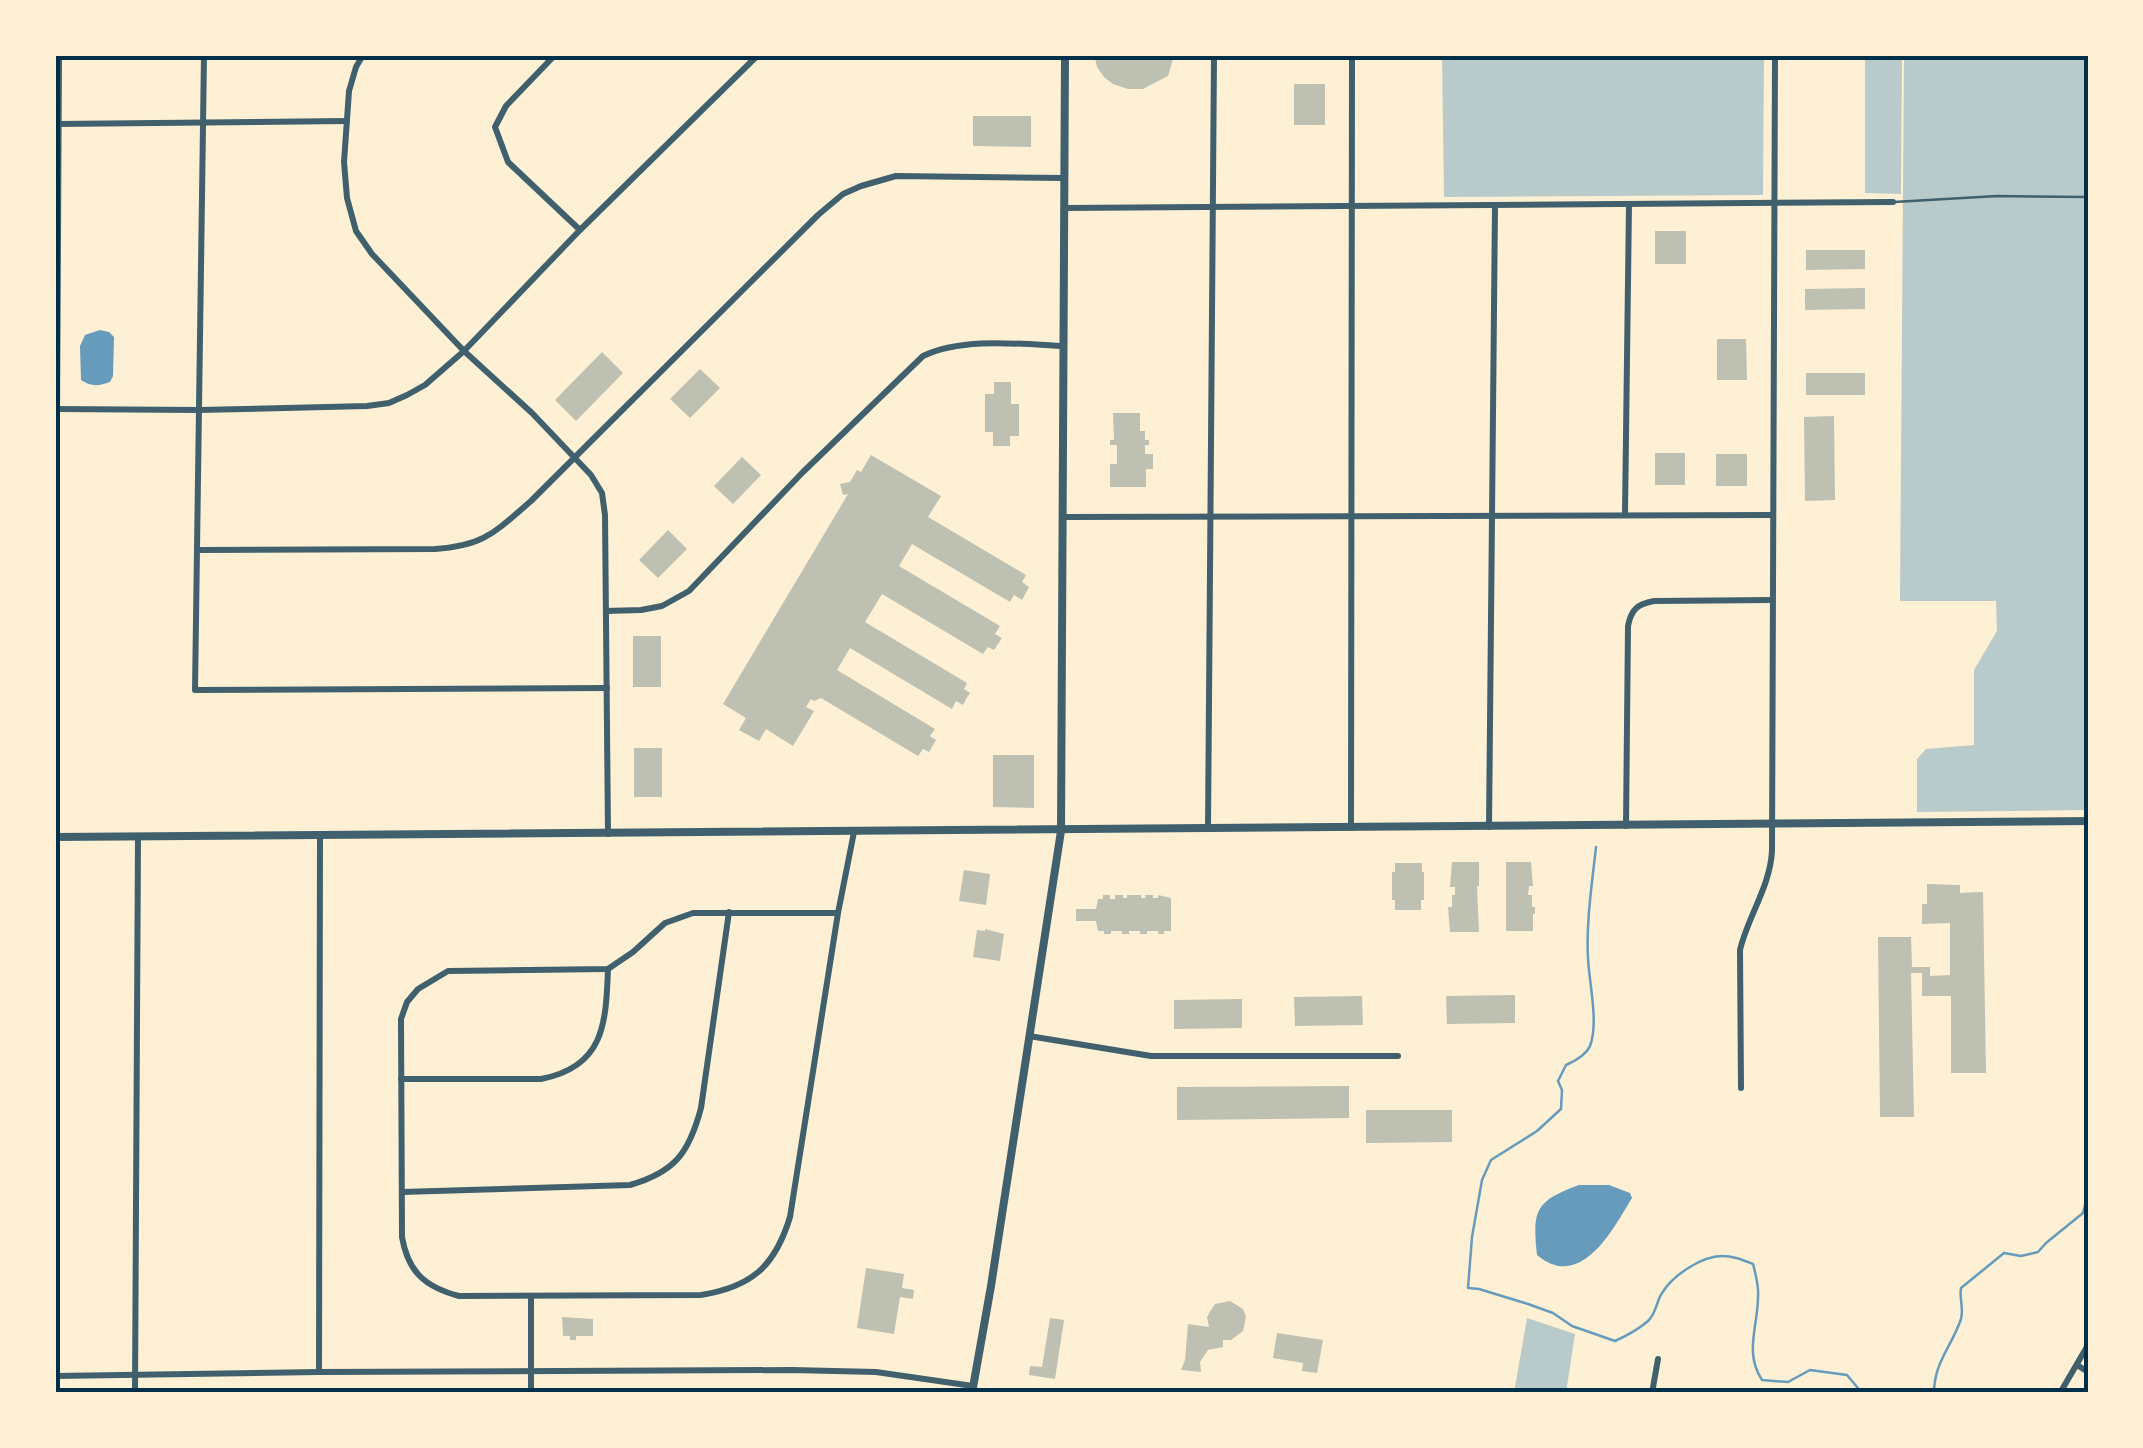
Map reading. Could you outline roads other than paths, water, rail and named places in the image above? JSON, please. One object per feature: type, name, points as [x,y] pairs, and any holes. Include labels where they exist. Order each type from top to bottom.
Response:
[{"type":"street","points":[[55,778],[59,55]]},
{"type":"street","points":[[204,55],[196,690],[607,688]]},
{"type":"street","points":[[363,55],[348,91],[344,162],[346,198],[356,231],[372,254],[464,351],[592,475],[602,493],[608,834]]},
{"type":"street","points":[[556,55],[506,106],[495,127],[508,162],[580,230]]},
{"type":"street","points":[[56,409],[367,406],[389,403],[425,385],[464,351],[758,55]]},
{"type":"street","points":[[55,1376],[792,1370],[876,1372],[973,1390],[1061,831],[1065,55]]},
{"type":"street","points":[[1208,829],[1214,55]]},
{"type":"street","points":[[1350,828],[1352,55]]},
{"type":"street","points":[[1740,1088],[1740,950],[1771,869],[1775,55]]},
{"type":"street","points":[[57,124],[347,121]]},
{"type":"street","points":[[199,550],[435,549],[475,544],[519,512],[843,194],[896,176],[1064,178]]},
{"type":"street","points":[[1064,208],[1893,202]]},
{"type":"street","points":[[1625,514],[1629,204]]},
{"type":"street","points":[[1489,827],[1495,205]]},
{"type":"street","points":[[606,611],[662,606],[689,591],[803,472],[923,356],[941,347],[1064,346]]},
{"type":"street","points":[[1062,517],[1772,515]]},
{"type":"street","points":[[1626,826],[1631,612],[1640,604],[1654,602],[1772,600]]},
{"type":"street","points":[[55,837],[2088,822]]},
{"type":"street","points":[[838,912],[693,913],[665,923],[634,952],[608,968],[448,971],[418,989],[400,1019],[402,1237],[405,1254],[415,1271],[441,1291],[459,1296],[701,1296],[721,1292],[760,1272],[784,1239],[790,1216],[854,832]]},
{"type":"street","points":[[319,1372],[320,836]]},
{"type":"street","points":[[134,1393],[138,838]]},
{"type":"street","points":[[402,1192],[630,1185],[649,1180],[679,1159],[695,1130],[701,1108],[728,912]]},
{"type":"street","points":[[401,1079],[540,1079],[563,1075],[595,1047],[607,1005],[608,968]]},
{"type":"street","points":[[1028,1036],[1171,1057],[1398,1056]]},
{"type":"street","points":[[530,1393],[531,1296]]},
{"type":"street","points":[[2060,1393],[2088,1345]]},
{"type":"street","points":[[1652,1393],[1658,1358]]},
{"type":"street","points":[[2077,1364],[2088,1372]]},
{"type":"lane","points":[[1893,202],[1997,196],[2088,197]]},
{"type":"water","points":[[100,330],[114,337],[113,376],[110,382],[92,385],[81,380],[80,346],[85,335]]},
{"type":"water","points":[[1579,1185],[1609,1185],[1630,1193],[1632,1198],[1594,1252],[1568,1266],[1553,1264],[1537,1255],[1537,1217],[1545,1202]]},
{"type":"waterway","points":[[1596,847],[1588,931],[1593,1036],[1590,1046],[1566,1065],[1558,1081],[1562,1090],[1561,1109],[1537,1131],[1491,1160],[1482,1180],[1468,1288],[1553,1313],[1572,1326],[1615,1341],[1648,1321],[1662,1293],[1681,1273],[1706,1259],[1734,1257],[1753,1264],[1756,1276],[1753,1350],[1762,1380],[1788,1382],[1810,1370],[1847,1375],[1862,1393]]},
{"type":"waterway","points":[[1934,1393],[1940,1363],[1961,1319],[1961,1288],[2004,1253],[2021,1256],[2038,1252],[2083,1213],[2088,1193]]}]
